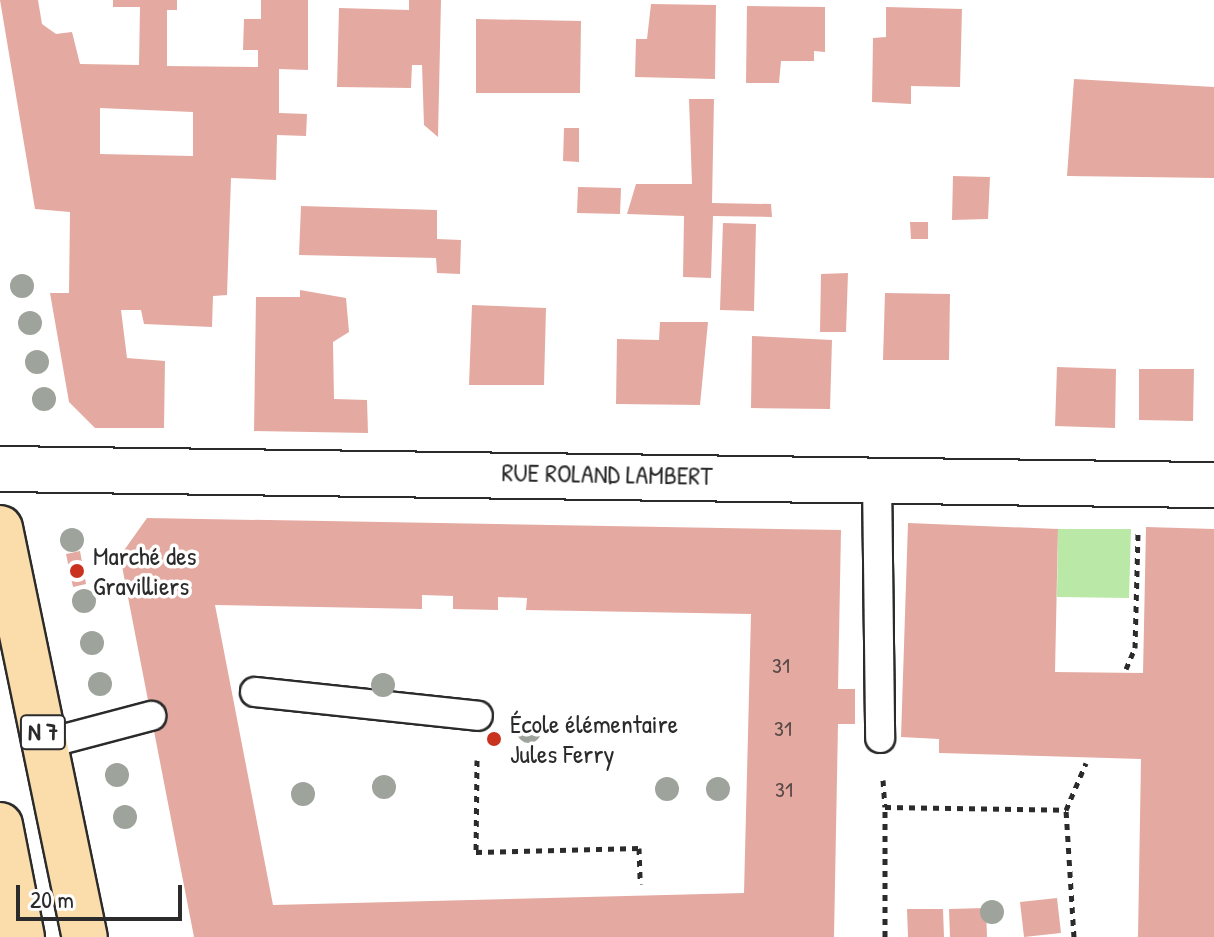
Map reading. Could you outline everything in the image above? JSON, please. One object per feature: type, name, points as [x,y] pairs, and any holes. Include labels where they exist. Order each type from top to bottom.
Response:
[{"type":"main road","name":"N 7","points":[[0,528],[85,937]]},
{"type":"main road","points":[[0,825],[22,937]]},
{"type":"street","name":"RUE ROLAND LAMBERT","points":[[0,469],[877,478],[1214,485]]},
{"type":"lane","points":[[877,478],[880,738]]},
{"type":"lane","points":[[255,692],[478,716]]},
{"type":"lane","points":[[45,744],[151,716]]},
{"type":"path","points":[[1126,669],[1135,648],[1138,527]]},
{"type":"path","points":[[478,716],[476,852],[639,848],[640,884]]},
{"type":"path","points":[[1074,937],[1066,810],[1086,763]]},
{"type":"path","points":[[885,937],[885,807],[1066,810]]},
{"type":"green space","points":[[1058,529],[1131,529],[1129,598],[1057,597]]},
{"type":"building","points":[[0,0],[38,0],[42,24],[56,34],[72,32],[80,64],[139,65],[140,7],[113,7],[113,0],[177,0],[177,10],[167,10],[167,66],[258,67],[258,50],[243,50],[244,19],[261,19],[261,0],[308,0],[308,70],[279,69],[279,113],[307,114],[306,136],[277,135],[276,180],[231,178],[227,295],[213,296],[212,327],[144,324],[141,310],[121,310],[127,358],[165,361],[164,428],[95,428],[69,402],[50,293],[69,293],[70,212],[35,209]],"holes":[[[100,108],[193,112],[193,156],[100,154]]]},
{"type":"building","points":[[409,0],[441,0],[438,137],[424,125],[422,65],[412,65],[411,88],[337,87],[339,8],[409,10]]},
{"type":"building","points":[[651,4],[716,5],[715,79],[635,77],[636,39],[647,39]]},
{"type":"building","points":[[747,6],[825,7],[825,52],[814,51],[814,61],[781,61],[779,83],[746,83]]},
{"type":"building","points":[[886,7],[962,9],[960,87],[911,86],[911,104],[872,102],[873,38],[886,37]]},
{"type":"building","points":[[476,19],[581,21],[580,93],[476,93]]},
{"type":"building","points":[[1074,79],[1214,87],[1214,178],[1067,176]]},
{"type":"building","points":[[689,99],[714,99],[712,203],[771,204],[772,217],[713,216],[711,278],[683,277],[684,216],[627,214],[636,184],[692,184]]},
{"type":"building","points":[[564,128],[579,128],[579,162],[563,161]]},
{"type":"building","points":[[953,176],[990,177],[988,219],[952,220]]},
{"type":"building","points":[[578,187],[621,188],[620,214],[577,213]]},
{"type":"building","points":[[301,206],[437,210],[437,239],[461,240],[460,274],[437,273],[436,258],[299,255]]},
{"type":"building","points":[[910,222],[928,222],[928,239],[911,239]]},
{"type":"building","points":[[723,223],[756,224],[754,311],[720,310]]},
{"type":"building","points":[[848,273],[846,332],[820,332],[821,274]]},
{"type":"building","points":[[300,290],[346,298],[349,332],[333,342],[334,399],[367,400],[368,433],[254,431],[256,297],[300,297]]},
{"type":"building","points":[[885,293],[950,294],[949,360],[883,360]]},
{"type":"building","points":[[472,305],[546,308],[544,385],[469,385]]},
{"type":"building","points":[[660,322],[708,322],[700,405],[616,404],[617,339],[659,340]]},
{"type":"building","points":[[752,336],[832,340],[830,409],[751,408]]},
{"type":"building","points":[[1057,367],[1116,369],[1115,428],[1055,426]]},
{"type":"building","points":[[1139,369],[1194,369],[1193,421],[1139,420]]},
{"type":"building","points":[[147,518],[841,530],[838,689],[855,689],[855,724],[838,724],[834,937],[194,937],[120,556]],"holes":[[[422,595],[453,596],[453,609],[498,610],[498,597],[527,598],[526,610],[751,614],[744,893],[273,905],[215,605],[422,609]]]},
{"type":"building","points":[[908,523],[1058,529],[1055,672],[1143,673],[1146,527],[1214,529],[1214,937],[1138,937],[1141,759],[939,753],[939,739],[901,737]]},
{"type":"building","points":[[80,551],[86,584],[73,587],[66,554]]},
{"type":"building","points":[[1057,898],[1061,933],[1024,937],[1020,902]]},
{"type":"building","points":[[986,908],[987,937],[950,937],[949,909]]},
{"type":"building","points":[[907,909],[943,909],[944,937],[908,937]]},
{"type":"place","name":"Marché des Gravilliers","points":[[77,571]]},
{"type":"place","name":"École élémentaire Jules Ferry","points":[[494,739]]}]
